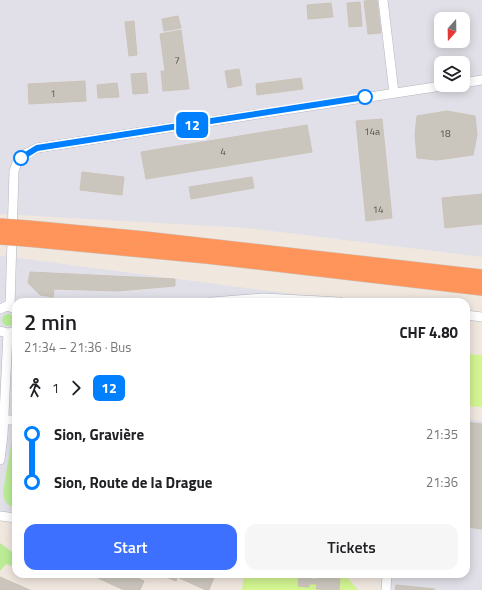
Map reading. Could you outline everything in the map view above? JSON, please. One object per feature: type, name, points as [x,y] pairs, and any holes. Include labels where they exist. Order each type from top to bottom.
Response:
[{"type":"highway","points":[[0,225],[213,245],[482,276]]},
{"type":"highway","points":[[0,238],[206,257],[482,289]]},
{"type":"street","points":[[383,0],[394,93]]},
{"type":"street","points":[[470,82],[482,80]]},
{"type":"street","points":[[13,298],[14,173],[18,162],[31,150],[434,87]]},
{"type":"street","points":[[0,309],[12,308]]},
{"type":"street","points":[[470,315],[482,316]]},
{"type":"street","points":[[0,460],[4,420],[8,332]]},
{"type":"street","points":[[4,420],[12,420]]},
{"type":"street","points":[[0,516],[12,518]]},
{"type":"street","points":[[386,590],[387,578]]},
{"type":"shaded area","points":[[0,0],[482,0],[482,257],[247,228],[0,214]]},
{"type":"shaded area","points":[[0,256],[323,298],[12,298],[12,518],[0,516]]},
{"type":"shaded area","points":[[470,420],[482,421],[482,590],[386,590],[387,578],[470,578]]},
{"type":"green space","points":[[6,314],[10,314],[12,316],[12,324],[10,326],[6,326],[2,322],[2,318]]},
{"type":"green space","points":[[470,354],[482,355],[482,407],[470,406]]},
{"type":"green space","points":[[12,440],[12,507],[6,503],[3,492]]},
{"type":"green space","points":[[0,543],[12,552],[12,566],[6,564],[0,571]]},
{"type":"green space","points":[[244,578],[348,578],[358,590],[242,590]]},
{"type":"building","points":[[377,0],[381,33],[368,34],[364,1]]},
{"type":"building","points":[[360,2],[362,26],[349,27],[347,3]]},
{"type":"building","points":[[331,3],[333,17],[308,19],[307,5]]},
{"type":"building","points":[[178,16],[181,28],[164,31],[162,19]]},
{"type":"building","points":[[134,21],[137,55],[129,56],[125,22]]},
{"type":"building","points":[[181,30],[189,89],[163,91],[161,71],[165,71],[160,34]]},
{"type":"building","points":[[239,69],[242,85],[228,88],[225,71]]},
{"type":"building","points":[[146,73],[148,93],[133,94],[131,74]]},
{"type":"building","points":[[301,78],[303,89],[257,95],[256,84]]},
{"type":"building","points":[[85,81],[86,101],[29,104],[28,84]]},
{"type":"building","points":[[117,83],[119,97],[98,98],[97,85]]},
{"type":"building","points":[[447,111],[475,116],[477,135],[473,155],[437,160],[417,158],[415,134],[417,116]]},
{"type":"building","points":[[382,119],[392,218],[366,221],[356,121]]},
{"type":"building","points":[[307,125],[312,152],[146,179],[141,152]]},
{"type":"building","points":[[82,172],[124,177],[122,195],[80,190]]},
{"type":"building","points":[[252,177],[254,188],[191,199],[189,187]]},
{"type":"building","points":[[482,194],[482,224],[445,228],[442,198]]},
{"type":"building","points":[[30,272],[175,279],[175,286],[117,291],[54,289],[53,297],[40,295],[28,283]]},
{"type":"building","points":[[470,422],[482,424],[482,529],[470,528]]},
{"type":"building","points":[[0,577],[30,590],[0,590]]},
{"type":"building","points":[[98,578],[138,578],[144,581],[140,590],[124,590]]},
{"type":"building","points":[[168,578],[177,578],[176,581]]},
{"type":"building","points":[[179,578],[214,578],[209,590]]},
{"type":"building","points":[[299,578],[340,578],[339,590],[316,589],[317,584],[309,584],[309,587],[298,586]]},
{"type":"building","points":[[396,585],[435,589],[435,590],[395,590]]},
{"type":"bus line","name":"12","points":[[21,158],[23,155],[37,148],[365,97]]}]
